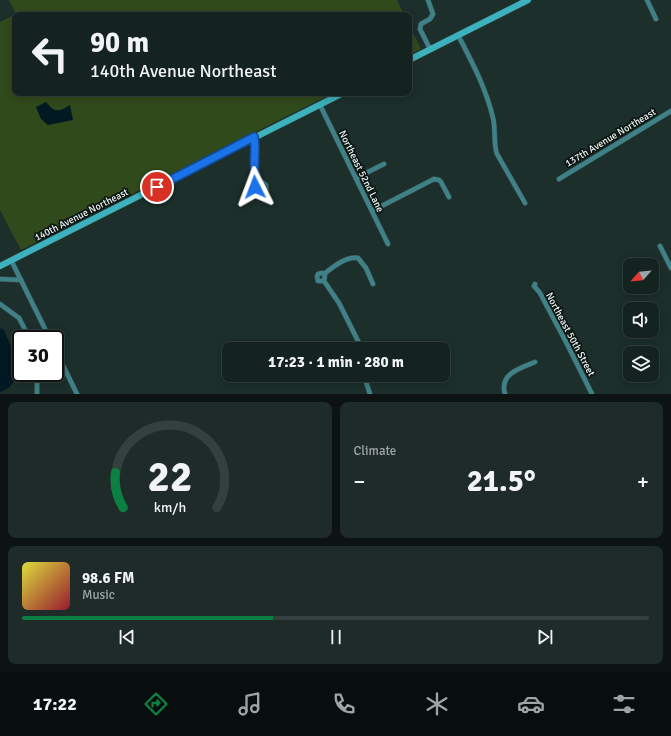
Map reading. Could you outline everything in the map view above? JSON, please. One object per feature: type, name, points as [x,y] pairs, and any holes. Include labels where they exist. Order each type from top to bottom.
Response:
[{"type":"street","points":[[428,0],[433,14],[430,19],[421,24],[420,29],[430,50]]},
{"type":"street","points":[[412,59],[528,0]]},
{"type":"street","points":[[647,0],[656,19]]},
{"type":"street","points":[[458,35],[485,91],[493,119],[495,148],[497,154],[525,203]]},
{"type":"street","name":"140th Avenue Northeast","points":[[0,266],[338,96]]},
{"type":"street","name":"Northeast 52nd Lane","points":[[320,105],[388,244]]},
{"type":"street","name":"137th Avenue Northeast","points":[[559,179],[671,111]]},
{"type":"street","points":[[254,137],[256,153],[254,171],[258,183]]},
{"type":"street","points":[[356,178],[384,164]]},
{"type":"street","points":[[372,211],[434,179],[441,182],[449,197]]},
{"type":"street","points":[[660,246],[671,268]]},
{"type":"street","points":[[358,342],[339,303],[324,280],[324,274],[334,266],[352,257],[358,258],[366,268],[373,284]]},
{"type":"street","points":[[11,260],[46,330]]},
{"type":"street","points":[[0,279],[21,280]]},
{"type":"street","name":"Northeast 50th Street","points":[[535,284],[534,286],[540,293],[592,394]]},
{"type":"street","points":[[0,304],[19,318],[25,330]]},
{"type":"street","points":[[505,394],[503,387],[504,381],[507,377],[535,362]]},
{"type":"street","points":[[64,367],[77,394]]},
{"type":"street","points":[[38,382],[38,394]]},
{"type":"street","points":[[366,382],[370,394]]},
{"type":"green space","points":[[9,0],[397,0],[403,12],[15,12]]},
{"type":"green space","points":[[12,16],[12,96],[327,96],[21,250],[0,210],[0,22]]},
{"type":"green space","points":[[412,31],[421,49],[412,54]]},
{"type":"water","points":[[46,102],[55,110],[63,109],[70,105],[73,120],[48,125],[41,119],[36,107]]},
{"type":"water","points":[[0,328],[4,330],[12,349],[12,382],[14,382],[5,390],[0,392]]},
{"type":"route","points":[[157,187],[254,137],[256,153],[254,171],[258,183],[255,187]]}]
